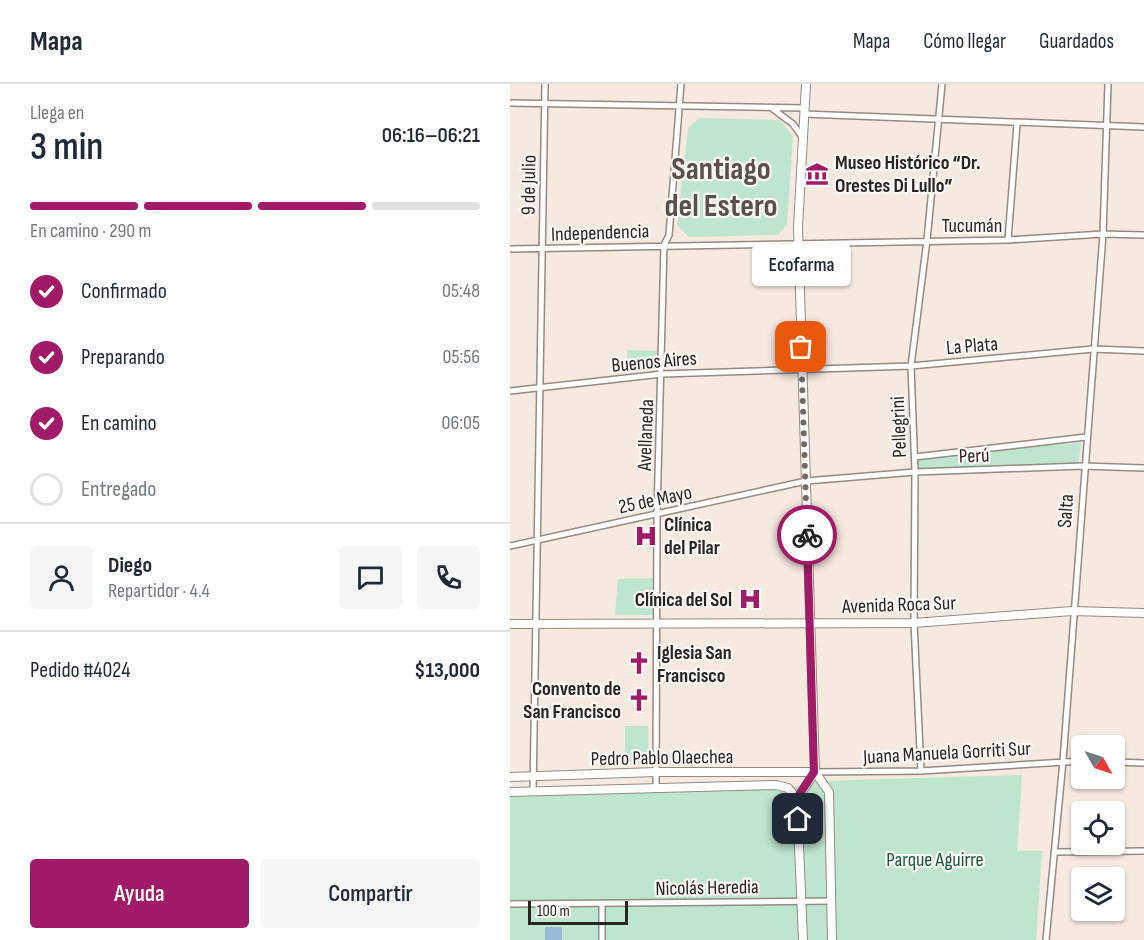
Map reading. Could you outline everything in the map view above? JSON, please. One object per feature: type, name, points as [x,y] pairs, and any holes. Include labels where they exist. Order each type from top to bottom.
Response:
[{"type":"street","name":"9 de Julio","points":[[533,792],[538,388],[545,84]]},
{"type":"street","name":"Avellaneda","points":[[656,789],[657,514],[664,245],[669,235],[681,84]]},
{"type":"street","points":[[803,940],[797,798],[814,772],[799,243],[806,84]]},
{"type":"street","name":"Pellegrini","points":[[921,771],[914,623],[915,457],[911,366],[927,240],[942,84]]},
{"type":"street","name":"Salta","points":[[1046,940],[1063,761],[1083,466],[1103,234],[1108,84]]},
{"type":"street","points":[[510,103],[772,108],[1017,124],[1108,124],[1144,127]]},
{"type":"street","points":[[772,108],[793,124],[802,137]]},
{"type":"street","points":[[1008,240],[1017,124]]},
{"type":"street","name":"Tucumán","points":[[799,243],[1008,240],[1103,234],[1144,235]]},
{"type":"street","name":"Independencia","points":[[510,249],[799,243]]},
{"type":"street","name":"La Plata","points":[[802,368],[911,366],[1092,349],[1144,351]]},
{"type":"street","name":"Buenos Aires","points":[[510,391],[662,374],[802,368]]},
{"type":"street","points":[[915,457],[1086,437]]},
{"type":"street","name":"Perú","points":[[806,482],[915,472],[1083,466],[1144,468]]},
{"type":"street","name":"25 de Mayo","points":[[510,546],[806,482]]},
{"type":"street","name":"Avenida Roca Sur","points":[[510,624],[914,623],[1072,611],[1144,613]]},
{"type":"street","name":"Juana Manuela Gorriti Sur","points":[[814,772],[921,771],[1071,761]]},
{"type":"street","points":[[1125,762],[1144,763]]},
{"type":"street","name":"Pedro Pablo Olaechea","points":[[510,777],[656,772],[814,772]]},
{"type":"street","points":[[814,772],[830,792],[832,940]]},
{"type":"street","name":"Pedro Pablo Olaechea","points":[[510,792],[777,785],[788,788],[797,798]]},
{"type":"street","points":[[1054,852],[1144,851]]},
{"type":"street","name":"Nicolás Heredia","points":[[510,904],[832,901]]},
{"type":"street","points":[[602,904],[602,940]]},
{"type":"green space","points":[[699,118],[780,120],[793,136],[787,225],[778,235],[689,237],[677,225],[688,128]]},
{"type":"green space","points":[[627,350],[658,351],[657,370],[632,371],[632,363],[628,363]]},
{"type":"green space","points":[[1081,443],[1078,468],[916,469],[916,454]]},
{"type":"green space","points":[[654,578],[653,615],[615,615],[618,579]]},
{"type":"green space","points":[[625,726],[648,726],[649,758],[643,764],[625,765]]},
{"type":"green space","name":"Parque Aguirre","points":[[1022,775],[1017,851],[1042,851],[1036,940],[510,940],[510,797],[793,787],[820,781]]},
{"type":"water","points":[[545,927],[562,927],[562,940],[545,940]]},
{"type":"way so far","points":[[801,347],[807,535]]},
{"type":"place","name":"Museo Histórico “Dr. Orestes Di Lullo”","points":[[817,174]]},
{"type":"place","name":"Ecofarma","points":[[801,347]]},
{"type":"place","name":"Clínica del Pilar","points":[[646,536]]},
{"type":"place","name":"Clínica del Sol","points":[[750,599]]},
{"type":"place","name":"Iglesia San Francisco","points":[[639,663]]},
{"type":"place","name":"Convento de San Francisco","points":[[639,700]]},
{"type":"district","name":"Santiago del Estero","points":[[721,186]]},
{"type":"route","points":[[798,819],[797,798],[814,772],[807,535]]}]
